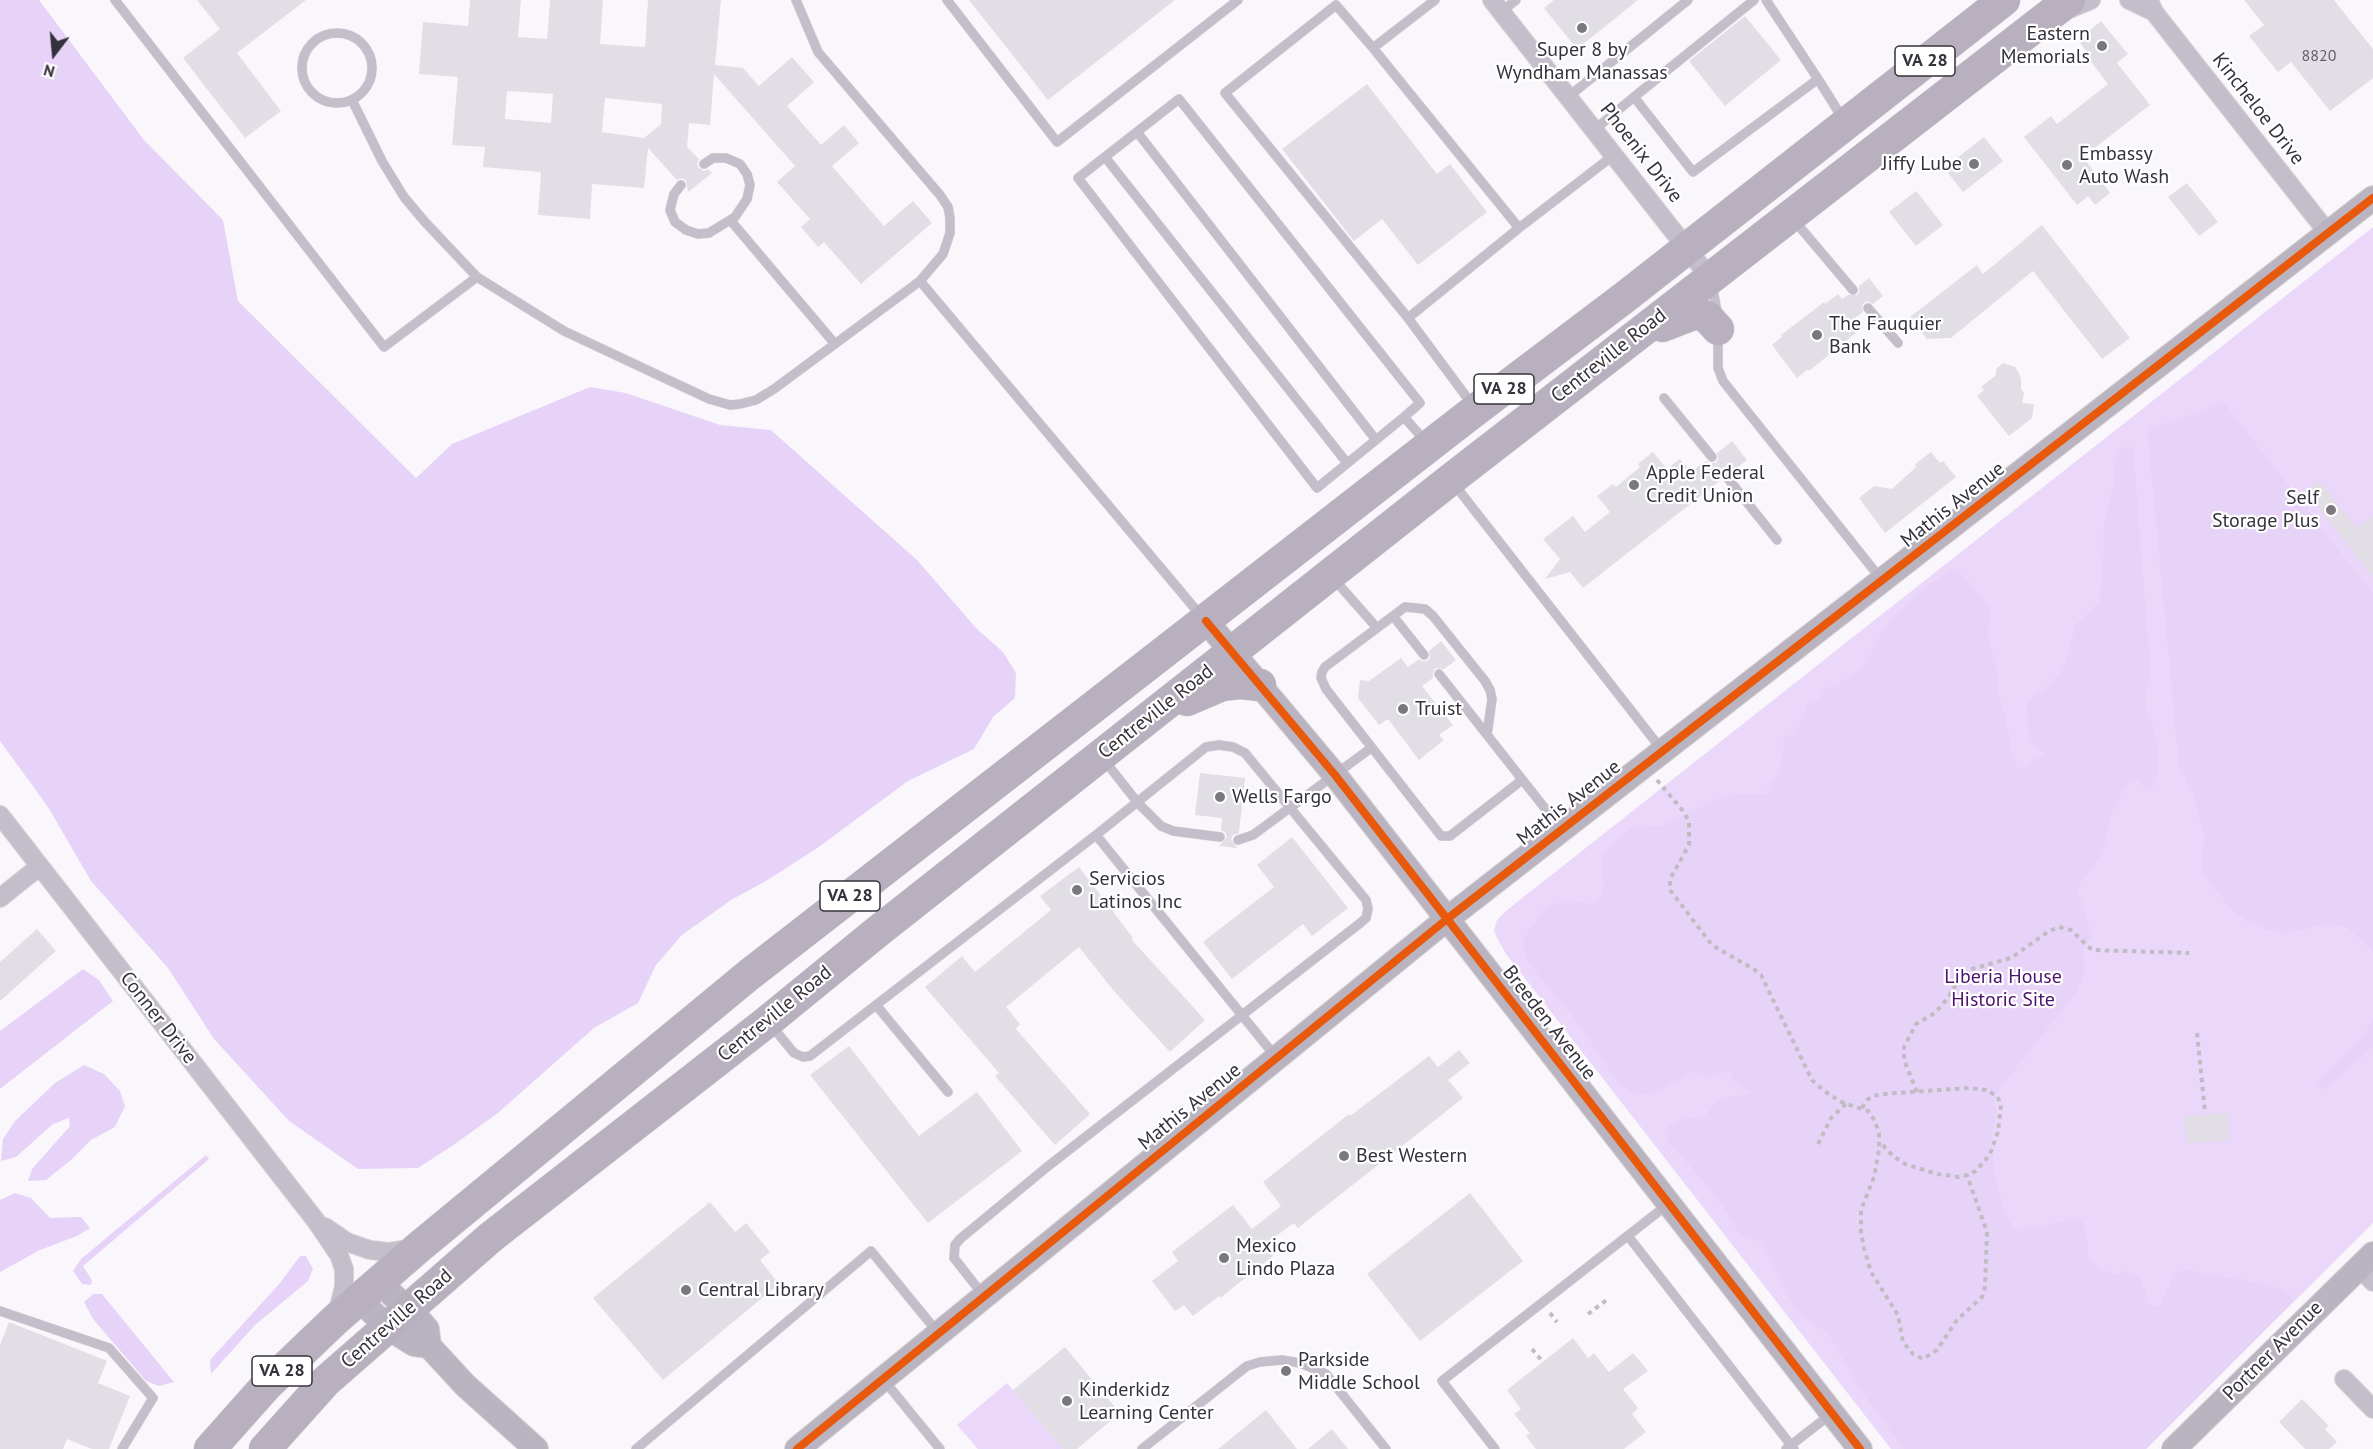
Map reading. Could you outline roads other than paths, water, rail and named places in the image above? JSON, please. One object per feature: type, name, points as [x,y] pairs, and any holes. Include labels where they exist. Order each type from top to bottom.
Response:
[{"type":"highway","name":"Centreville Road","points":[[210,1449],[266,1386],[335,1320],[419,1247],[750,974],[1429,446],[1625,297],[2004,0]]},
{"type":"highway","name":"Centreville Road","points":[[265,1449],[326,1381],[491,1237],[768,1021],[886,924],[1330,574],[2069,0]]},
{"type":"highway","points":[[1635,335],[1696,313],[1707,317],[1719,329]]},
{"type":"highway","points":[[1145,720],[1222,685],[1240,683],[1260,686]]},
{"type":"street","points":[[2042,22],[2091,0]]},
{"type":"street","name":"Kincheloe Drive","points":[[2129,0],[2151,6],[2328,233]]},
{"type":"street","name":"Phoenix Drive","points":[[1496,6],[1710,278]]},
{"type":"street","name":"Mathis Avenue","points":[[797,1449],[1447,919],[2373,198]]},
{"type":"street","name":"Breeden Avenue","points":[[1206,621],[1335,775],[1860,1449]]},
{"type":"street","name":"Conner Drive","points":[[0,815],[316,1221],[339,1255],[344,1269],[344,1287],[335,1320]]},
{"type":"street","points":[[0,898],[40,866]]},
{"type":"street","name":"Conner Drive","points":[[316,1221],[347,1242],[370,1250],[389,1252],[419,1247]]},
{"type":"street","name":"Portner Avenue","points":[[2174,1449],[2368,1268]]},
{"type":"street","points":[[369,1291],[397,1317],[427,1329],[429,1346],[465,1385],[536,1449]]},
{"type":"street","points":[[2344,1379],[2373,1409]]},
{"type":"lane","points":[[115,0],[384,347],[477,277]]},
{"type":"lane","points":[[352,100],[382,160],[404,197],[477,277],[564,331],[720,403],[740,404],[756,400],[774,389],[920,280],[932,268],[948,243],[950,218],[948,207],[819,52],[796,0]]},
{"type":"lane","points":[[947,0],[1057,142],[1238,0]]},
{"type":"lane","points":[[1373,48],[1435,0]]},
{"type":"lane","points":[[1496,6],[1516,0]]},
{"type":"lane","points":[[1568,97],[1688,0]]},
{"type":"lane","points":[[1594,130],[1754,0]]},
{"type":"lane","points":[[1766,0],[1846,123]]},
{"type":"lane","points":[[1476,410],[1408,318],[1225,93],[1336,5],[1519,228]]},
{"type":"lane","points":[[332,32],[349,34],[363,44],[371,58],[369,82],[365,89],[352,100],[336,103],[320,99],[308,89],[304,82],[302,58],[311,43],[324,34],[332,32]]},
{"type":"lane","points":[[1634,97],[1693,172],[1818,79]]},
{"type":"lane","points":[[1179,99],[1420,403],[1317,488],[1078,178],[1137,132],[1179,99]]},
{"type":"lane","points":[[1137,132],[1376,440]]},
{"type":"lane","points":[[1408,318],[1614,155]]},
{"type":"lane","points":[[1105,157],[1347,463]]},
{"type":"lane","points":[[681,185],[674,194],[670,210],[675,222],[680,226],[692,233],[702,234],[715,231],[731,221],[747,199],[750,185],[747,174],[740,164],[726,158],[713,158],[704,164]]},
{"type":"lane","points":[[1791,215],[1853,290]]},
{"type":"lane","points":[[731,221],[836,344]]},
{"type":"lane","points":[[1710,278],[1717,303],[1718,368],[1723,381],[1883,580]]},
{"type":"lane","points":[[920,280],[1206,621]]},
{"type":"lane","points":[[1868,308],[1898,343]]},
{"type":"lane","points":[[1664,398],[1712,457]]},
{"type":"lane","points":[[1404,417],[1429,446]]},
{"type":"lane","points":[[1726,476],[1777,540]]},
{"type":"lane","points":[[1450,480],[1654,759]]},
{"type":"lane","points":[[1330,574],[1377,628]]},
{"type":"lane","points":[[1487,735],[1492,699],[1485,681],[1425,609],[1405,607],[1325,667],[1321,678],[1326,690],[1441,836],[1450,836],[1522,780]]},
{"type":"lane","points":[[1393,616],[1424,655]]},
{"type":"lane","points":[[1438,674],[1562,830]]},
{"type":"lane","points":[[768,1021],[794,1053],[810,1056],[1138,803],[1206,747],[1219,745],[1233,747],[1245,753],[1366,900],[1368,909],[1366,918],[1359,924],[1047,1167],[960,1239],[955,1245],[954,1258],[984,1296]]},
{"type":"lane","points":[[1238,840],[1253,835],[1371,748]]},
{"type":"lane","points":[[1100,755],[1138,803],[1161,826],[1173,831],[1220,837]]},
{"type":"lane","points":[[1096,835],[1276,1058]]},
{"type":"lane","points":[[876,1005],[948,1092]]},
{"type":"lane","points":[[1495,1449],[1442,1381],[1669,1204]]},
{"type":"lane","points":[[1628,1236],[1790,1448],[1832,1413]]},
{"type":"lane","points":[[636,1449],[871,1251],[939,1334]]},
{"type":"lane","points":[[0,1311],[109,1348],[153,1398],[122,1449]]},
{"type":"lane","points":[[1142,1449],[1248,1366],[1260,1362],[1282,1360],[1312,1366],[1326,1374],[1386,1449]]},
{"type":"lane","points":[[883,1379],[940,1449]]},
{"type":"place","name":"Super 8 by Wyndham Manassas","points":[[1582,28]]},
{"type":"place","name":"Eastern Memorials","points":[[2102,46]]},
{"type":"place","name":"Jiffy Lube","points":[[1974,164]]},
{"type":"place","name":"Embassy Auto Wash","points":[[2067,165]]},
{"type":"place","name":"The Fauquier Bank","points":[[1817,335]]},
{"type":"place","name":"Apple Federal Credit Union","points":[[1634,485]]},
{"type":"place","name":"Self Storage Plus","points":[[2331,510]]},
{"type":"place","name":"Truist","points":[[1403,709]]},
{"type":"place","name":"Wells Fargo","points":[[1220,797]]},
{"type":"place","name":"Servicios Latinos Inc","points":[[1077,890]]},
{"type":"place","name":"Best Western","points":[[1344,1156]]},
{"type":"place","name":"Mexico Lindo Plaza","points":[[1224,1258]]},
{"type":"place","name":"Central Library","points":[[686,1290]]},
{"type":"place","name":"Parkside Middle School","points":[[1286,1371]]},
{"type":"place","name":"Kinderkidz Learning Center","points":[[1067,1401]]},
{"type":"park label","name":"Liberia House Historic Site","points":[[2003,988]]}]
